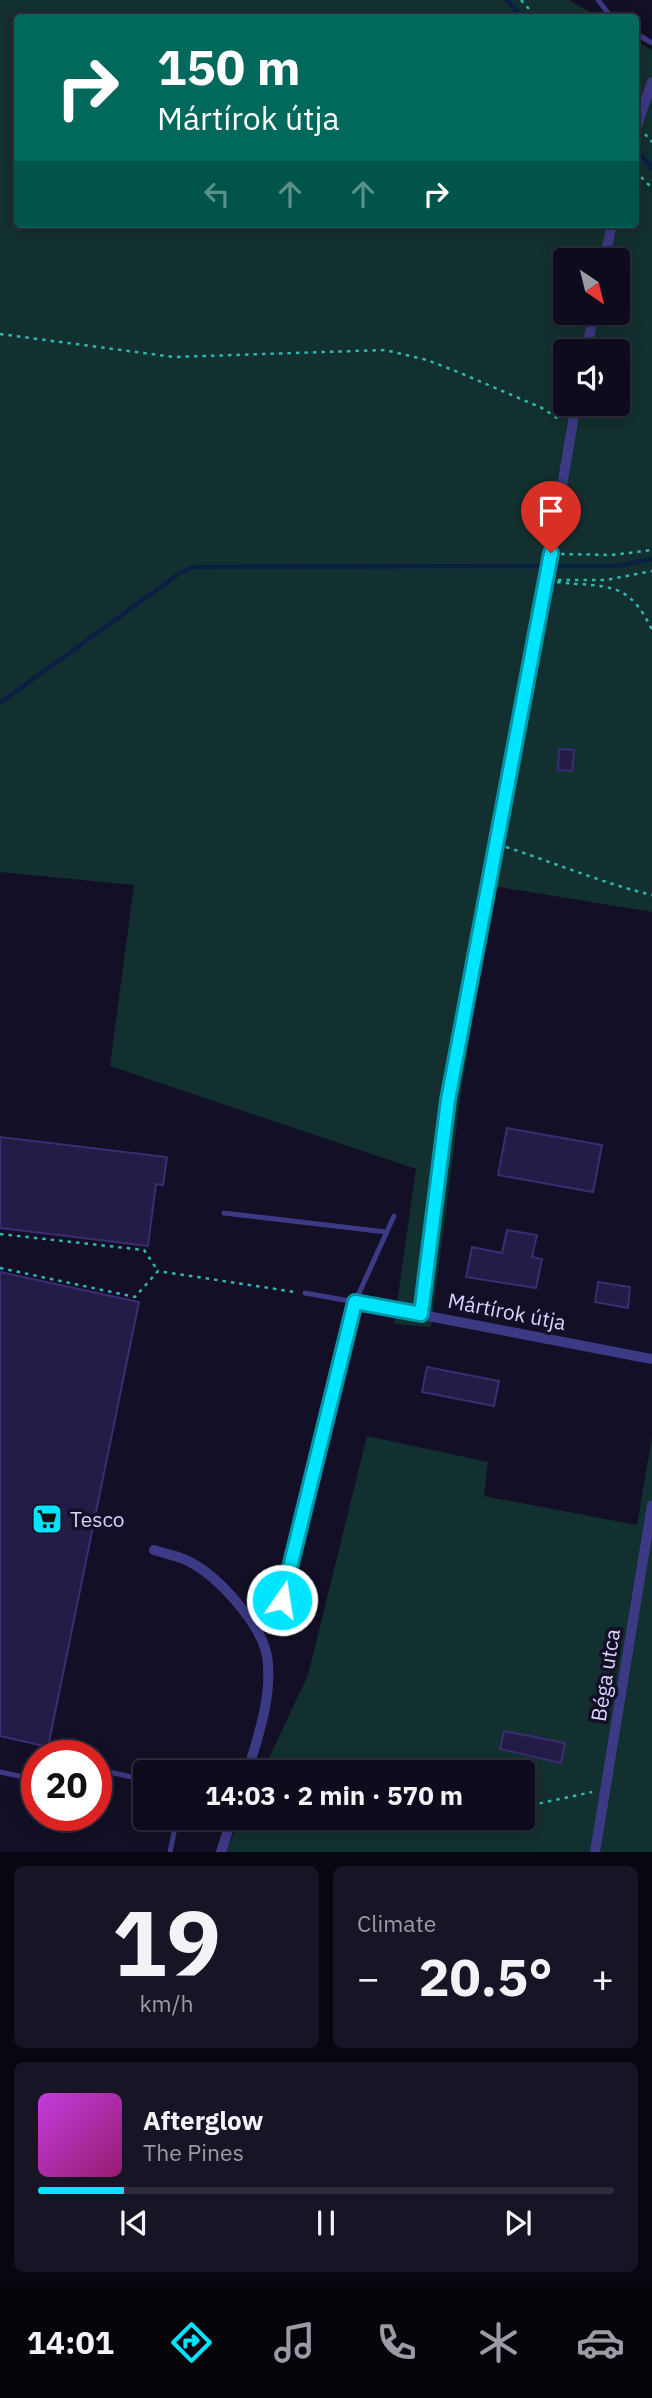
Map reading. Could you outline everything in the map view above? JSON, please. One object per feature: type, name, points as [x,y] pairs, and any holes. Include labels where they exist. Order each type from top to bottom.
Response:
[{"type":"street","points":[[639,119],[652,82]]},
{"type":"street","points":[[607,248],[611,228]]},
{"type":"street","points":[[421,1314],[448,1100],[547,580],[574,416]]},
{"type":"street","name":"Mártírok útja","points":[[355,1302],[652,1359]]},
{"type":"street","name":"Béga utca","points":[[595,1852],[652,1505]]},
{"type":"street","points":[[154,1550],[190,1562],[235,1600],[252,1621],[267,1656],[267,1693],[260,1732],[251,1760]]},
{"type":"street","points":[[220,1852],[228,1830]]},
{"type":"lane","points":[[224,1213],[386,1233]]},
{"type":"lane","points":[[252,1621],[282,1600],[355,1302],[394,1216]]},
{"type":"lane","points":[[305,1293],[355,1302]]},
{"type":"lane","points":[[0,1772],[21,1776]]},
{"type":"lane","points":[[112,1773],[133,1777]]},
{"type":"lane","points":[[170,1852],[175,1830]]},
{"type":"path","points":[[521,0],[533,14]]},
{"type":"path","points":[[639,175],[652,188]]},
{"type":"path","points":[[0,334],[174,357],[385,350],[427,360],[458,372],[542,408],[572,428]]},
{"type":"path","points":[[551,553],[612,555],[652,550]]},
{"type":"path","points":[[547,580],[606,580],[652,571]]},
{"type":"path","points":[[547,580],[620,589],[641,606],[652,630]]},
{"type":"path","points":[[496,844],[565,866],[604,884],[652,895]]},
{"type":"path","points":[[0,1234],[144,1250],[158,1271],[305,1293]]},
{"type":"path","points":[[0,1268],[135,1297],[158,1271]]},
{"type":"path","points":[[535,1804],[581,1792],[605,1794]]},
{"type":"green space","points":[[0,0],[569,0],[593,14],[14,14],[14,228],[639,228],[639,42],[652,50],[652,912],[493,886],[461,1093],[431,1327],[394,1324],[416,1169],[110,1066],[134,885],[0,872]]},
{"type":"green space","points":[[367,1436],[488,1462],[484,1496],[637,1525],[652,1437],[652,1852],[225,1852],[235,1830],[535,1830],[535,1760],[268,1760],[308,1675]]},
{"type":"building","points":[[559,749],[574,750],[572,771],[558,770]]},
{"type":"building","points":[[507,1128],[602,1145],[593,1192],[498,1175]]},
{"type":"building","points":[[0,1137],[167,1157],[163,1185],[156,1184],[148,1246],[0,1228]]},
{"type":"building","points":[[507,1230],[537,1235],[532,1257],[542,1259],[536,1288],[466,1277],[472,1247],[502,1253]]},
{"type":"building","name":"Tesco","points":[[0,1272],[139,1302],[49,1740],[21,1741],[0,1736]]},
{"type":"building","points":[[598,1282],[630,1287],[628,1308],[595,1302]]},
{"type":"building","points":[[427,1367],[499,1381],[494,1406],[422,1392]]},
{"type":"building","points":[[504,1731],[565,1743],[561,1763],[500,1749]]},
{"type":"waterway","points":[[507,0],[519,14]]},
{"type":"waterway","points":[[639,153],[652,168]]},
{"type":"waterway","points":[[559,566],[618,566],[652,559]]},
{"type":"waterway","points":[[0,703],[180,573],[194,567],[540,566]]},
{"type":"place","name":"Tesco","points":[[47,1519]]},
{"type":"route","points":[[282,1600],[355,1302],[421,1314],[448,1100],[551,553]]}]
